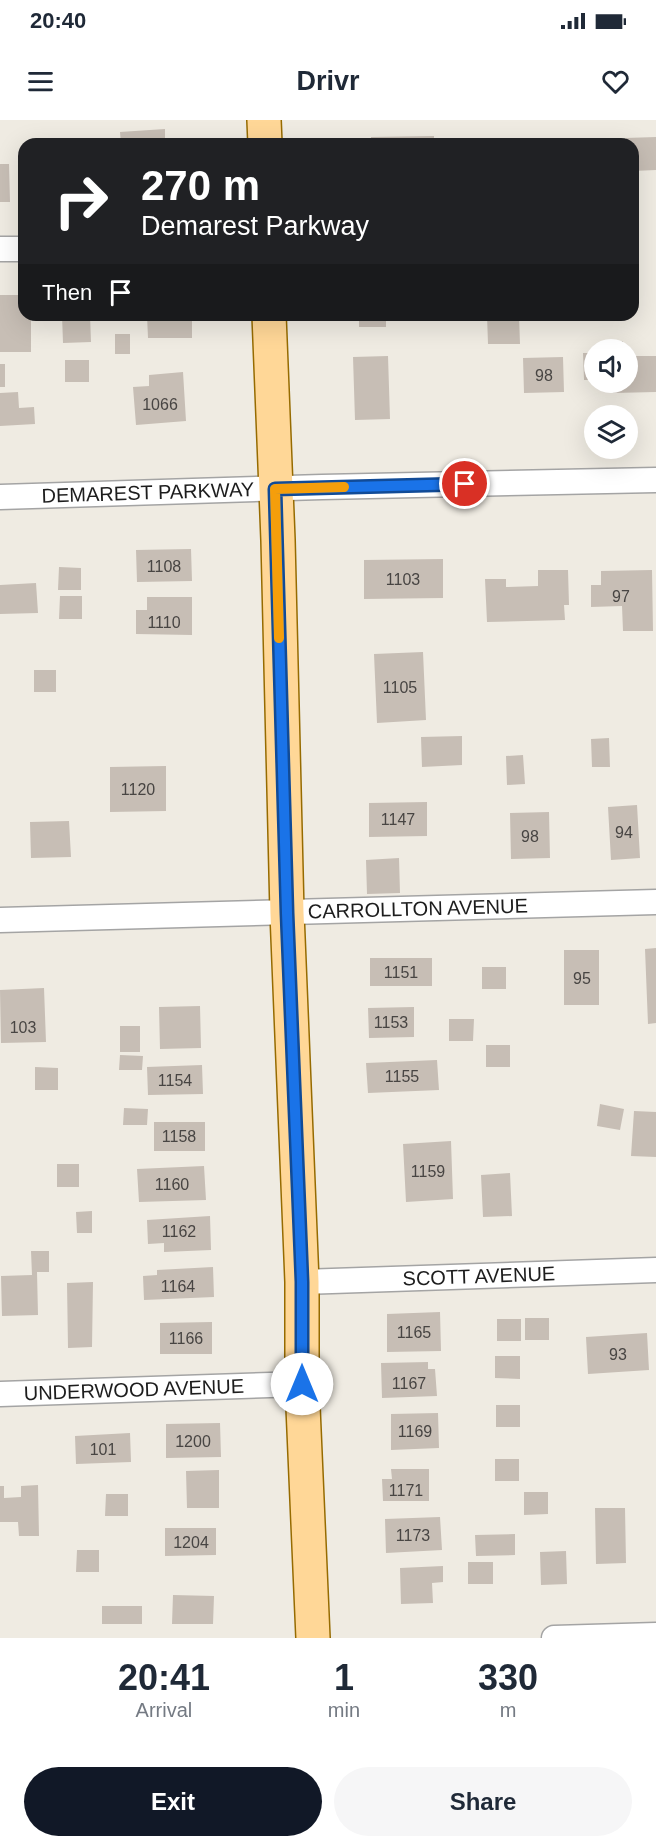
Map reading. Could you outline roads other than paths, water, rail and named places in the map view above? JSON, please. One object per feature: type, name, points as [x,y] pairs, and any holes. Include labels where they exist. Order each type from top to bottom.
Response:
[{"type":"main road","points":[[264,120],[265,138]]},
{"type":"main road","points":[[269,321],[287,913],[302,1282],[302,1384],[313,1638]]},
{"type":"street","points":[[0,249],[18,249]]},
{"type":"street","name":"DEMAREST PARKWAY","points":[[0,497],[656,480]]},
{"type":"street","name":"CARROLLTON AVENUE","points":[[0,920],[656,902]]},
{"type":"street","name":"SCOTT AVENUE","points":[[302,1282],[656,1270]]},
{"type":"street","name":"UNDERWOOD AVENUE","points":[[0,1394],[302,1384]]},
{"type":"street","points":[[554,1638],[656,1635]]}]
